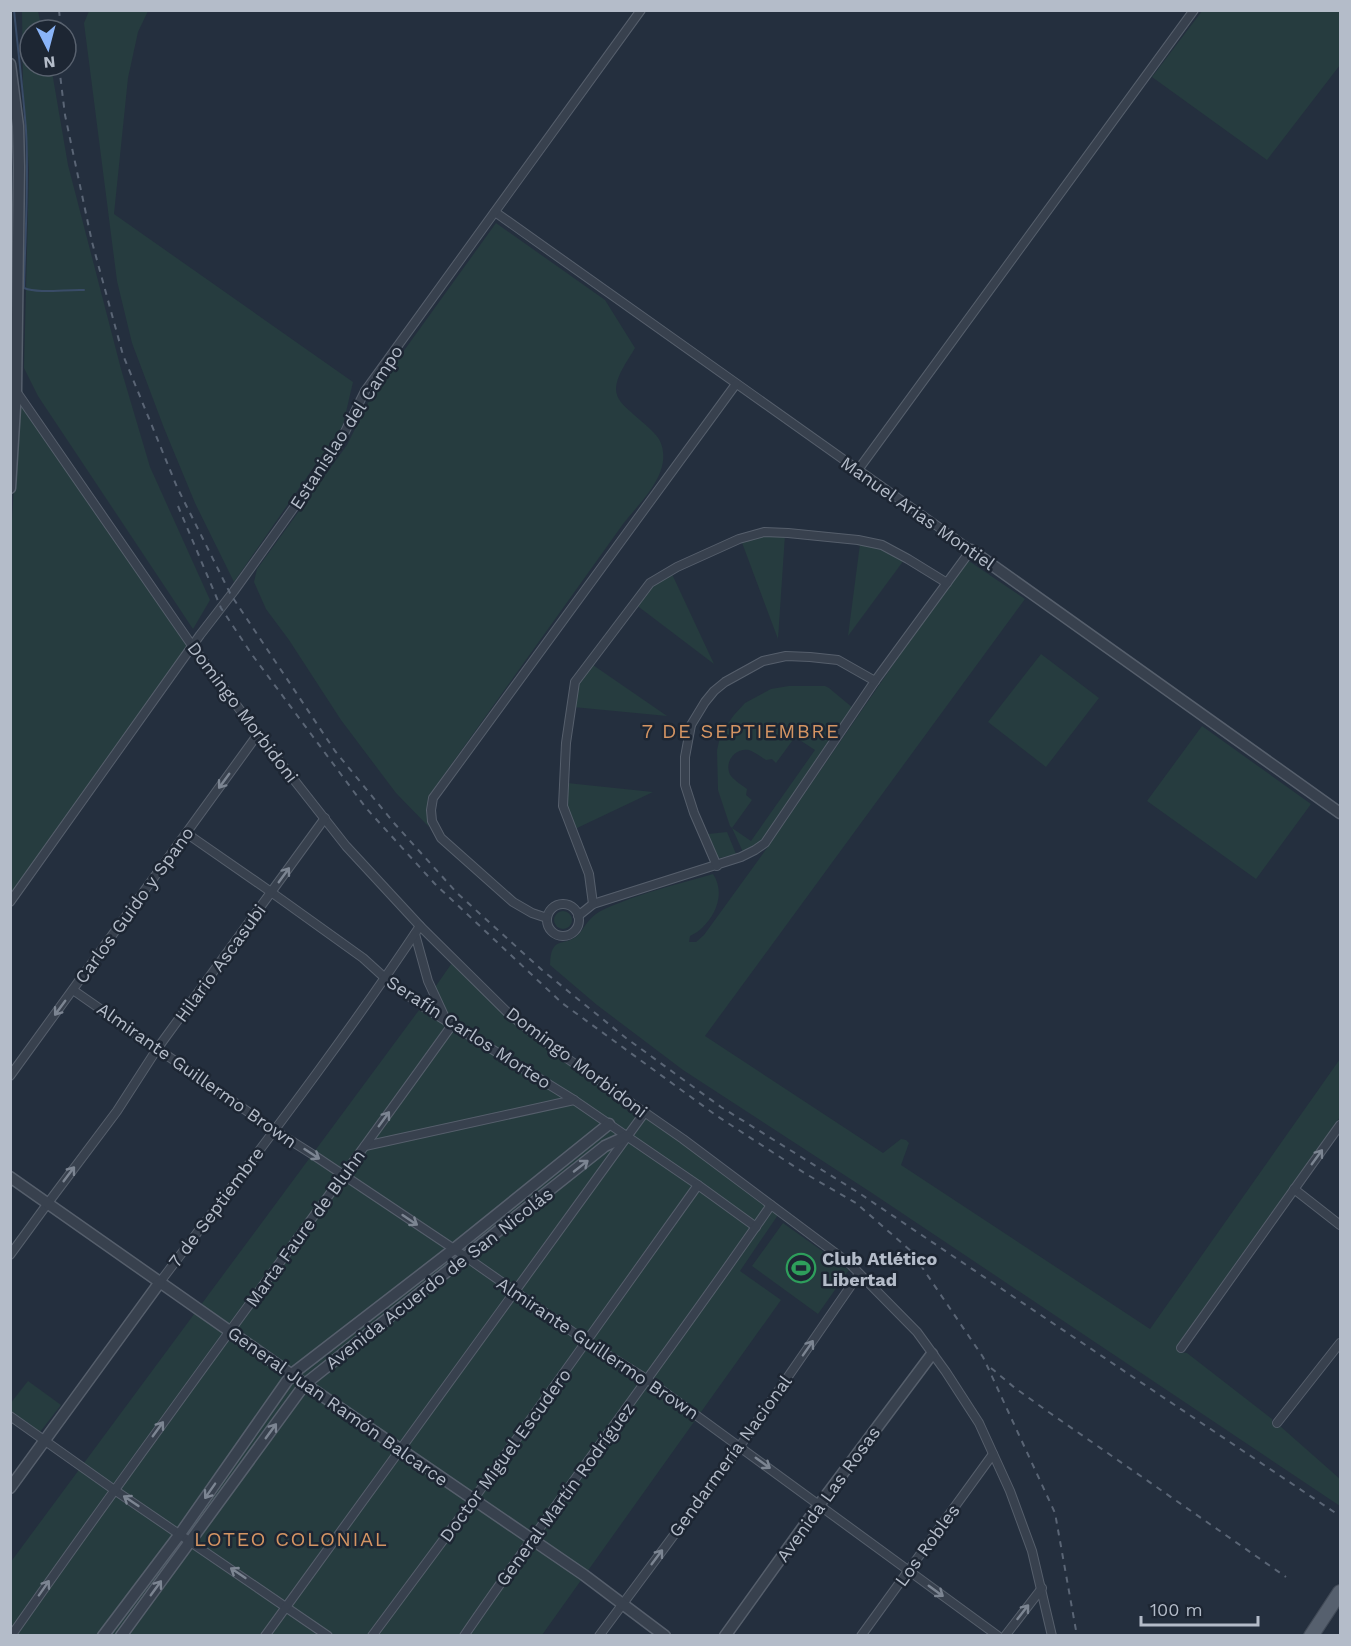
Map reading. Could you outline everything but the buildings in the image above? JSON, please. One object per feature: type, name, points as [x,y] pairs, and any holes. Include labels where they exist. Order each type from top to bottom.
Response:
[{"type":"main road","points":[[1311,1635],[1341,1592]]},
{"type":"street","name":"Estanislao del Campo","points":[[10,902],[338,446],[365,391],[641,10]]},
{"type":"street","points":[[858,470],[1194,10]]},
{"type":"street","points":[[10,64],[18,126],[19,167],[16,391],[10,488]]},
{"type":"street","name":"Manuel Arias Montiel","points":[[495,212],[1341,813]]},
{"type":"street","points":[[547,918],[532,913],[513,902],[441,838],[432,821],[430,810],[433,798],[736,384]]},
{"type":"street","name":"Domingo Morbidoni","points":[[16,391],[193,647],[258,734],[346,846],[420,926],[510,1014],[568,1059],[683,1138],[850,1264],[917,1332],[979,1423],[1010,1491],[1042,1588],[1052,1635]]},
{"type":"street","points":[[593,904],[589,874],[563,806],[566,743],[575,682],[650,583],[676,567],[738,539],[764,532],[847,539],[882,545],[947,583]]},
{"type":"street","points":[[578,916],[593,904],[741,857],[755,850],[770,837],[875,681],[971,550]]},
{"type":"street","points":[[717,866],[694,813],[685,785],[685,757],[691,725],[705,702],[727,680],[763,661],[786,656],[838,660],[875,681]]},
{"type":"street","name":"Carlos Guido y Spano","points":[[10,1076],[258,734]]},
{"type":"street","name":"Hilario Ascasubi","points":[[10,1256],[117,1111],[157,1049],[325,818]]},
{"type":"street","name":"Serafín Carlos Morteo","points":[[186,833],[363,958],[422,1006],[574,1100],[756,1227]]},
{"type":"street","points":[[564,904],[574,909],[578,916],[578,925],[570,935],[556,935],[547,923],[547,918],[553,908],[564,904]]},
{"type":"street","name":"7 de Septiembre","points":[[10,1488],[385,978],[420,926]]},
{"type":"street","points":[[415,934],[428,981],[450,1023]]},
{"type":"street","name":"Almirante Guillermo Brown","points":[[73,990],[274,1130],[466,1257],[586,1342],[648,1380],[998,1635]]},
{"type":"street","name":"Marta Faure de Bluhn","points":[[11,1635],[365,1146],[450,1023]]},
{"type":"street","points":[[365,1146],[574,1100]]},
{"type":"street","name":"Avenida Acuerdo de San Nicolás","points":[[121,1635],[305,1384],[605,1146],[627,1136],[645,1112]]},
{"type":"street","name":"Avenida Acuerdo de San Nicolás","points":[[103,1635],[180,1534],[292,1374],[454,1249],[609,1124]]},
{"type":"street","points":[[1181,1348],[1341,1125]]},
{"type":"street","points":[[265,1635],[627,1136]]},
{"type":"street","name":"General Juan Ramón Balcarce","points":[[10,1177],[305,1384],[584,1575],[665,1635]]},
{"type":"street","name":"Doctor Miguel Escudero","points":[[372,1635],[473,1500],[698,1185]]},
{"type":"street","points":[[1294,1189],[1341,1225]]},
{"type":"street","name":"General Martín Rodríguez","points":[[464,1635],[771,1205]]},
{"type":"street","name":"Gendarmería Nacional","points":[[599,1635],[740,1446],[859,1274]]},
{"type":"street","points":[[1277,1423],[1341,1343]]},
{"type":"street","name":"Avenida Las Rosas","points":[[725,1635],[819,1504],[932,1354]]},
{"type":"street","points":[[10,1416],[114,1490],[328,1635]]},
{"type":"street","name":"Los Robles","points":[[861,1635],[993,1454]]},
{"type":"street","points":[[1005,1635],[1042,1588]]},
{"type":"green space","points":[[22,11],[38,11],[39,18],[22,18]]},
{"type":"green space","points":[[89,11],[148,11],[138,32],[128,78],[114,214],[353,382],[343,425],[234,582],[195,503],[132,343],[117,281],[84,23]]},
{"type":"green space","points":[[1202,11],[1340,11],[1340,65],[1267,160],[1152,77]]},
{"type":"green space","points":[[23,78],[53,78],[68,165],[121,369],[150,467],[210,600],[193,629],[38,396],[24,368],[29,170]]},
{"type":"green space","points":[[496,223],[605,300],[635,348],[618,379],[617,396],[623,405],[658,437],[663,453],[663,464],[646,496],[623,524],[428,797],[429,827],[396,793],[341,720],[266,609],[254,582],[257,569],[347,445],[372,395]]},
{"type":"green space","points":[[19,400],[188,648],[11,894],[10,554]]},
{"type":"green space","points":[[765,534],[785,535],[778,639],[741,540]]},
{"type":"green space","points":[[860,544],[881,548],[904,560],[848,636]]},
{"type":"green space","points":[[966,559],[1025,599],[705,1036],[883,1153],[901,1139],[906,1140],[909,1143],[901,1165],[1150,1329],[1340,1059],[1340,1117],[1176,1347],[1179,1352],[1187,1353],[1272,1419],[1272,1424],[1280,1426],[1340,1479],[1340,1506],[872,1193],[683,1070],[597,1005],[550,965],[551,955],[556,945],[573,939],[590,919],[600,912],[640,895],[713,874],[717,881],[718,902],[712,916],[702,928],[690,936],[689,942],[696,942],[704,935],[767,848]]},
{"type":"green space","points":[[671,572],[714,664],[635,604],[651,584]]},
{"type":"green space","points":[[1041,654],[1099,698],[1046,767],[988,722]]},
{"type":"green space","points":[[590,663],[667,716],[573,707],[578,683]]},
{"type":"green space","points":[[789,686],[825,686],[853,708],[765,837],[743,852],[730,826],[718,790],[717,750],[721,733],[734,715],[745,703],[771,689]],"holes":[[[795,737],[815,750],[751,841],[732,828],[752,800],[746,795],[747,789],[731,776],[728,766],[731,757],[739,751],[749,750],[766,760],[772,759],[776,763]]]},
{"type":"green space","points":[[1202,726],[1311,804],[1256,879],[1147,801]]},
{"type":"green space","points":[[567,783],[653,792],[575,829],[565,805]]},
{"type":"green space","points":[[727,832],[736,854],[720,858],[716,856],[707,836]]},
{"type":"green space","points":[[563,911],[569,914],[572,920],[569,926],[563,929],[557,926],[554,920],[557,914]]},
{"type":"green space","points":[[454,960],[510,1014],[780,1212],[740,1271],[781,1300],[542,1635],[11,1635],[10,1563]]},
{"type":"green space","name":"Club Atlético Libertad","points":[[783,1223],[849,1270],[818,1314],[752,1266]]},
{"type":"green space","points":[[28,1381],[61,1405],[40,1432],[11,1411],[10,1404]]},
{"type":"waterway","points":[[14,10],[27,150],[24,288],[45,291],[84,290]]},
{"type":"railway","points":[[59,10],[60,18]]},
{"type":"railway","points":[[60,78],[65,115],[92,242],[123,355],[177,487],[231,595],[335,751],[394,823],[457,893],[542,970],[626,1038],[721,1107],[859,1193],[1340,1516]]},
{"type":"railway","points":[[178,506],[221,608],[253,656],[366,808],[435,884],[562,1003],[717,1116],[806,1174],[856,1203],[911,1251],[983,1357],[1055,1513],[1077,1636]]},
{"type":"railway","points":[[991,1368],[1050,1413],[1286,1577]]},
{"type":"place","name":"Club Atlético Libertad","points":[[801,1268]]},
{"type":"district","name":"7 DE SEPTIEMBRE","points":[[741,731]]},
{"type":"district","name":"LOTEO COLONIAL","points":[[291,1539]]}]
